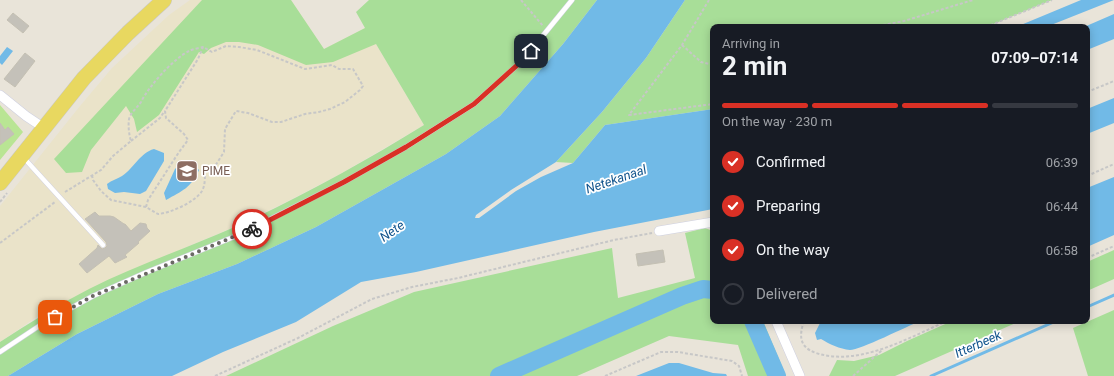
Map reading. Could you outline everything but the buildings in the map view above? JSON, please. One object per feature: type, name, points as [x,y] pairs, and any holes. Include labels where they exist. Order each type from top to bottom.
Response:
[{"type":"main road","points":[[0,183],[84,78],[164,0]]},
{"type":"street","points":[[0,95],[26,116],[44,128]]},
{"type":"street","points":[[659,231],[710,222]]},
{"type":"street","points":[[777,324],[800,376]]},
{"type":"lane","points":[[0,352],[42,324],[93,296],[147,272],[241,234],[344,182],[406,147],[474,104],[523,60],[572,0]]},
{"type":"lane","points":[[21,156],[103,245]]},
{"type":"path","points":[[522,0],[547,32]]},
{"type":"path","points":[[709,0],[682,45],[629,115],[710,104]]},
{"type":"path","points":[[888,24],[904,21],[973,0]]},
{"type":"path","points":[[993,24],[1052,0]]},
{"type":"path","points":[[682,45],[701,62],[710,64]]},
{"type":"path","points":[[92,175],[93,180],[101,191],[111,200],[146,207],[158,214],[171,211],[193,200],[202,190],[205,172],[215,166],[224,152],[225,130],[236,111],[248,113],[272,122],[281,122],[304,114],[319,112],[337,106],[360,90],[363,86],[353,69],[339,69],[332,65],[305,69],[257,50],[226,46],[212,52],[203,47],[189,50],[169,67],[149,88],[131,114],[128,133],[131,141]]},
{"type":"path","points":[[0,243],[80,182],[101,170],[113,156],[160,118],[198,59],[203,47]]},
{"type":"path","points":[[1090,91],[1114,81]]},
{"type":"path","points":[[146,207],[154,190],[188,140],[184,134],[166,118],[165,111]]},
{"type":"path","points":[[1090,175],[1114,164]]},
{"type":"path","points":[[215,376],[298,338],[372,299],[412,287],[659,231]]},
{"type":"path","points":[[1090,257],[1114,246]]},
{"type":"path","points":[[803,324],[801,338],[803,346],[810,351],[826,356],[849,357],[883,349],[940,324]]},
{"type":"path","points":[[853,376],[883,349]]},
{"type":"path","points":[[605,376],[661,352],[678,352],[732,361],[739,366],[742,376]]},
{"type":"shaded area","name":"PIME","points":[[190,0],[291,0],[324,49],[365,28],[424,125],[340,174],[288,201],[237,226],[191,245],[38,316],[0,342],[0,206],[112,68],[169,15]]},
{"type":"green space","points":[[202,0],[291,0],[324,49],[365,28],[356,12],[369,0],[597,0],[563,44],[500,116],[446,154],[316,227],[237,264],[158,294],[77,334],[8,376],[0,376],[0,342],[33,321],[77,295],[107,280],[237,226],[285,203],[355,166],[424,125],[376,44],[333,62],[306,65],[258,45],[239,42],[226,42],[211,48],[204,54],[199,52],[159,115],[137,132],[134,119],[126,106],[91,150],[82,172],[66,173],[54,159]]},
{"type":"green space","points":[[685,0],[1052,0],[993,24],[710,24],[710,109],[605,125],[573,163],[556,162],[602,112],[646,58]]},
{"type":"green space","points":[[0,105],[23,132],[0,160]]},
{"type":"green space","points":[[705,228],[710,230],[710,324],[764,324],[786,376],[748,376],[738,345],[669,336],[577,376],[226,376],[333,326],[414,292],[612,248],[618,298],[695,278],[685,233]]},
{"type":"green space","points":[[1114,250],[1114,279],[1090,290],[1090,261]]},
{"type":"green space","points":[[1114,310],[1114,376],[1088,376],[1073,328],[1082,324],[1090,324],[1090,321]]},
{"type":"green space","points":[[945,324],[1013,324],[895,376],[829,376],[837,360],[854,361],[879,355]]},
{"type":"water","points":[[597,0],[685,0],[646,58],[602,112],[556,162],[511,190],[476,215],[475,218],[479,218],[516,191],[541,177],[573,163],[605,125],[710,109],[710,210],[594,232],[416,272],[361,282],[296,322],[223,352],[172,376],[8,376],[77,334],[158,294],[237,264],[316,227],[446,154],[500,116],[563,44]]},
{"type":"water","points":[[1081,0],[1114,0],[1054,24],[1023,24]]},
{"type":"water","points":[[1114,14],[1114,39],[1090,49],[1090,24]]},
{"type":"water","points":[[7,47],[13,51],[2,65],[0,63],[0,56]]},
{"type":"water","points":[[1114,98],[1114,123],[1090,133],[1090,108]]},
{"type":"water","points":[[154,149],[164,153],[164,161],[146,191],[140,194],[124,192],[115,193],[108,189],[107,184],[122,176],[141,157]]},
{"type":"water","points":[[188,163],[194,165],[199,170],[196,176],[186,188],[166,200],[164,193],[175,169],[180,164]]},
{"type":"water","points":[[1114,177],[1114,235],[1090,246],[1090,187]]},
{"type":"water","points":[[820,324],[913,324],[873,342],[850,350],[842,349],[821,339],[817,340],[815,333]]},
{"type":"water","points":[[669,363],[679,363],[713,373],[726,374],[727,376],[636,376]]},
{"type":"waterway","points":[[499,376],[682,296],[703,289],[710,290]]},
{"type":"waterway","name":"Itterbeek","points":[[1090,306],[1114,295]]},
{"type":"waterway","points":[[754,324],[777,376]]},
{"type":"waterway","name":"Itterbeek","points":[[931,376],[1049,324]]},
{"type":"way so far","points":[[55,317],[93,296],[252,229]]},
{"type":"place","name":"PIME","points":[[187,171]]},
{"type":"route","points":[[252,229],[344,182],[406,147],[474,104],[531,51]]},
{"type":"water label","name":"Netekanaal","points":[[616,179]]},
{"type":"water label","name":"Nete","points":[[392,231]]}]
